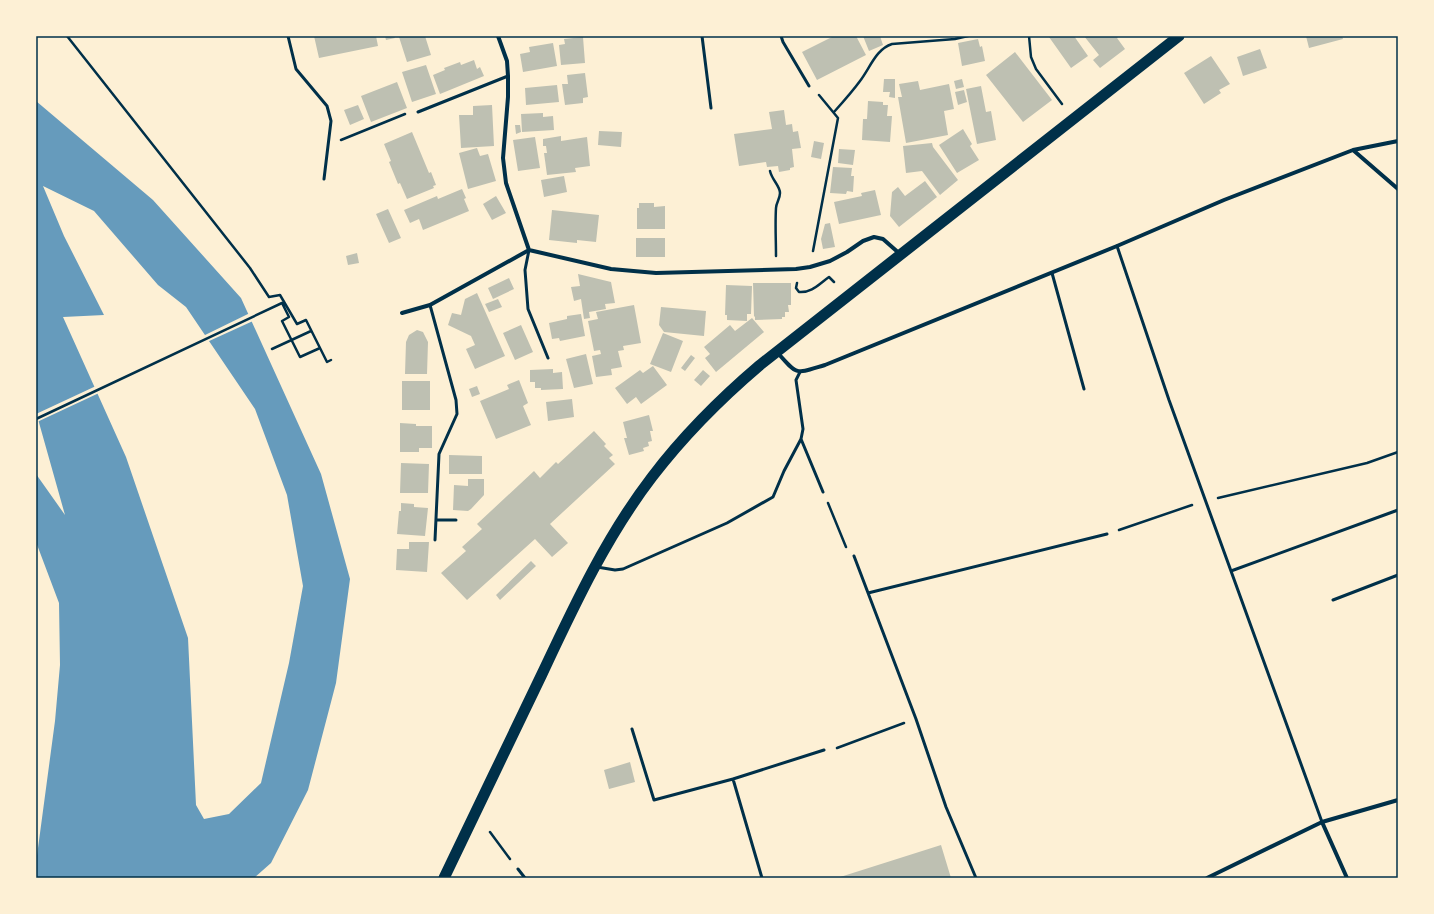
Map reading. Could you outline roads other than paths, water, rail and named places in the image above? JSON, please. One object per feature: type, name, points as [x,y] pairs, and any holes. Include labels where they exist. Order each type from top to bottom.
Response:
[{"type":"highway","points":[[444,878],[594,567],[630,507],[681,441],[719,402],[777,352],[1179,36]]},
{"type":"street","points":[[498,36],[506,61],[508,76],[508,97],[503,158],[505,177],[529,250]]},
{"type":"street","points":[[777,352],[792,369],[800,372],[825,365],[1052,273],[1224,200],[1353,150],[1398,141]]},
{"type":"street","points":[[1353,150],[1398,189]]},
{"type":"street","points":[[402,313],[430,305],[529,250],[611,269],[656,274],[776,270],[810,267],[830,261],[864,241],[874,237],[884,239],[900,255]]},
{"type":"street","points":[[1207,878],[1322,822],[1398,800]]},
{"type":"street","points":[[1322,822],[1347,878]]},
{"type":"lane","points":[[288,36],[296,69],[327,106],[331,121],[324,179]]},
{"type":"lane","points":[[702,36],[711,108]]},
{"type":"lane","points":[[781,36],[809,86]]},
{"type":"lane","points":[[418,112],[508,76]]},
{"type":"lane","points":[[1117,246],[1169,400],[1322,822]]},
{"type":"lane","points":[[529,250],[526,270],[528,309],[548,358]]},
{"type":"lane","points":[[1052,273],[1084,389]]},
{"type":"lane","points":[[430,305],[456,400],[457,414],[439,454],[435,540]]},
{"type":"lane","points":[[594,567],[615,570],[623,569],[727,523],[772,497],[801,439],[803,429],[796,380],[800,372]]},
{"type":"lane","points":[[801,439],[823,492]]},
{"type":"lane","points":[[1231,570],[1398,510]]},
{"type":"lane","points":[[436,520],[456,520]]},
{"type":"lane","points":[[868,594],[1107,534]]},
{"type":"lane","points":[[854,556],[916,719],[946,807],[976,878]]},
{"type":"lane","points":[[1333,600],[1398,575]]},
{"type":"lane","points":[[632,728],[654,800],[732,779],[824,750]]},
{"type":"lane","points":[[732,779],[762,878]]},
{"type":"lane","points":[[518,869],[525,878]]},
{"type":"water","points":[[36,101],[153,200],[241,298],[321,474],[350,579],[336,683],[308,790],[271,863],[254,878],[36,878],[36,863],[55,721],[60,665],[59,603],[36,542],[36,474],[65,515],[36,412]],"holes":[[[43,186],[94,211],[158,285],[186,307],[255,409],[287,495],[303,586],[289,663],[261,783],[229,814],[204,819],[196,805],[188,638],[126,457],[63,317],[104,315],[64,236]]]}]
